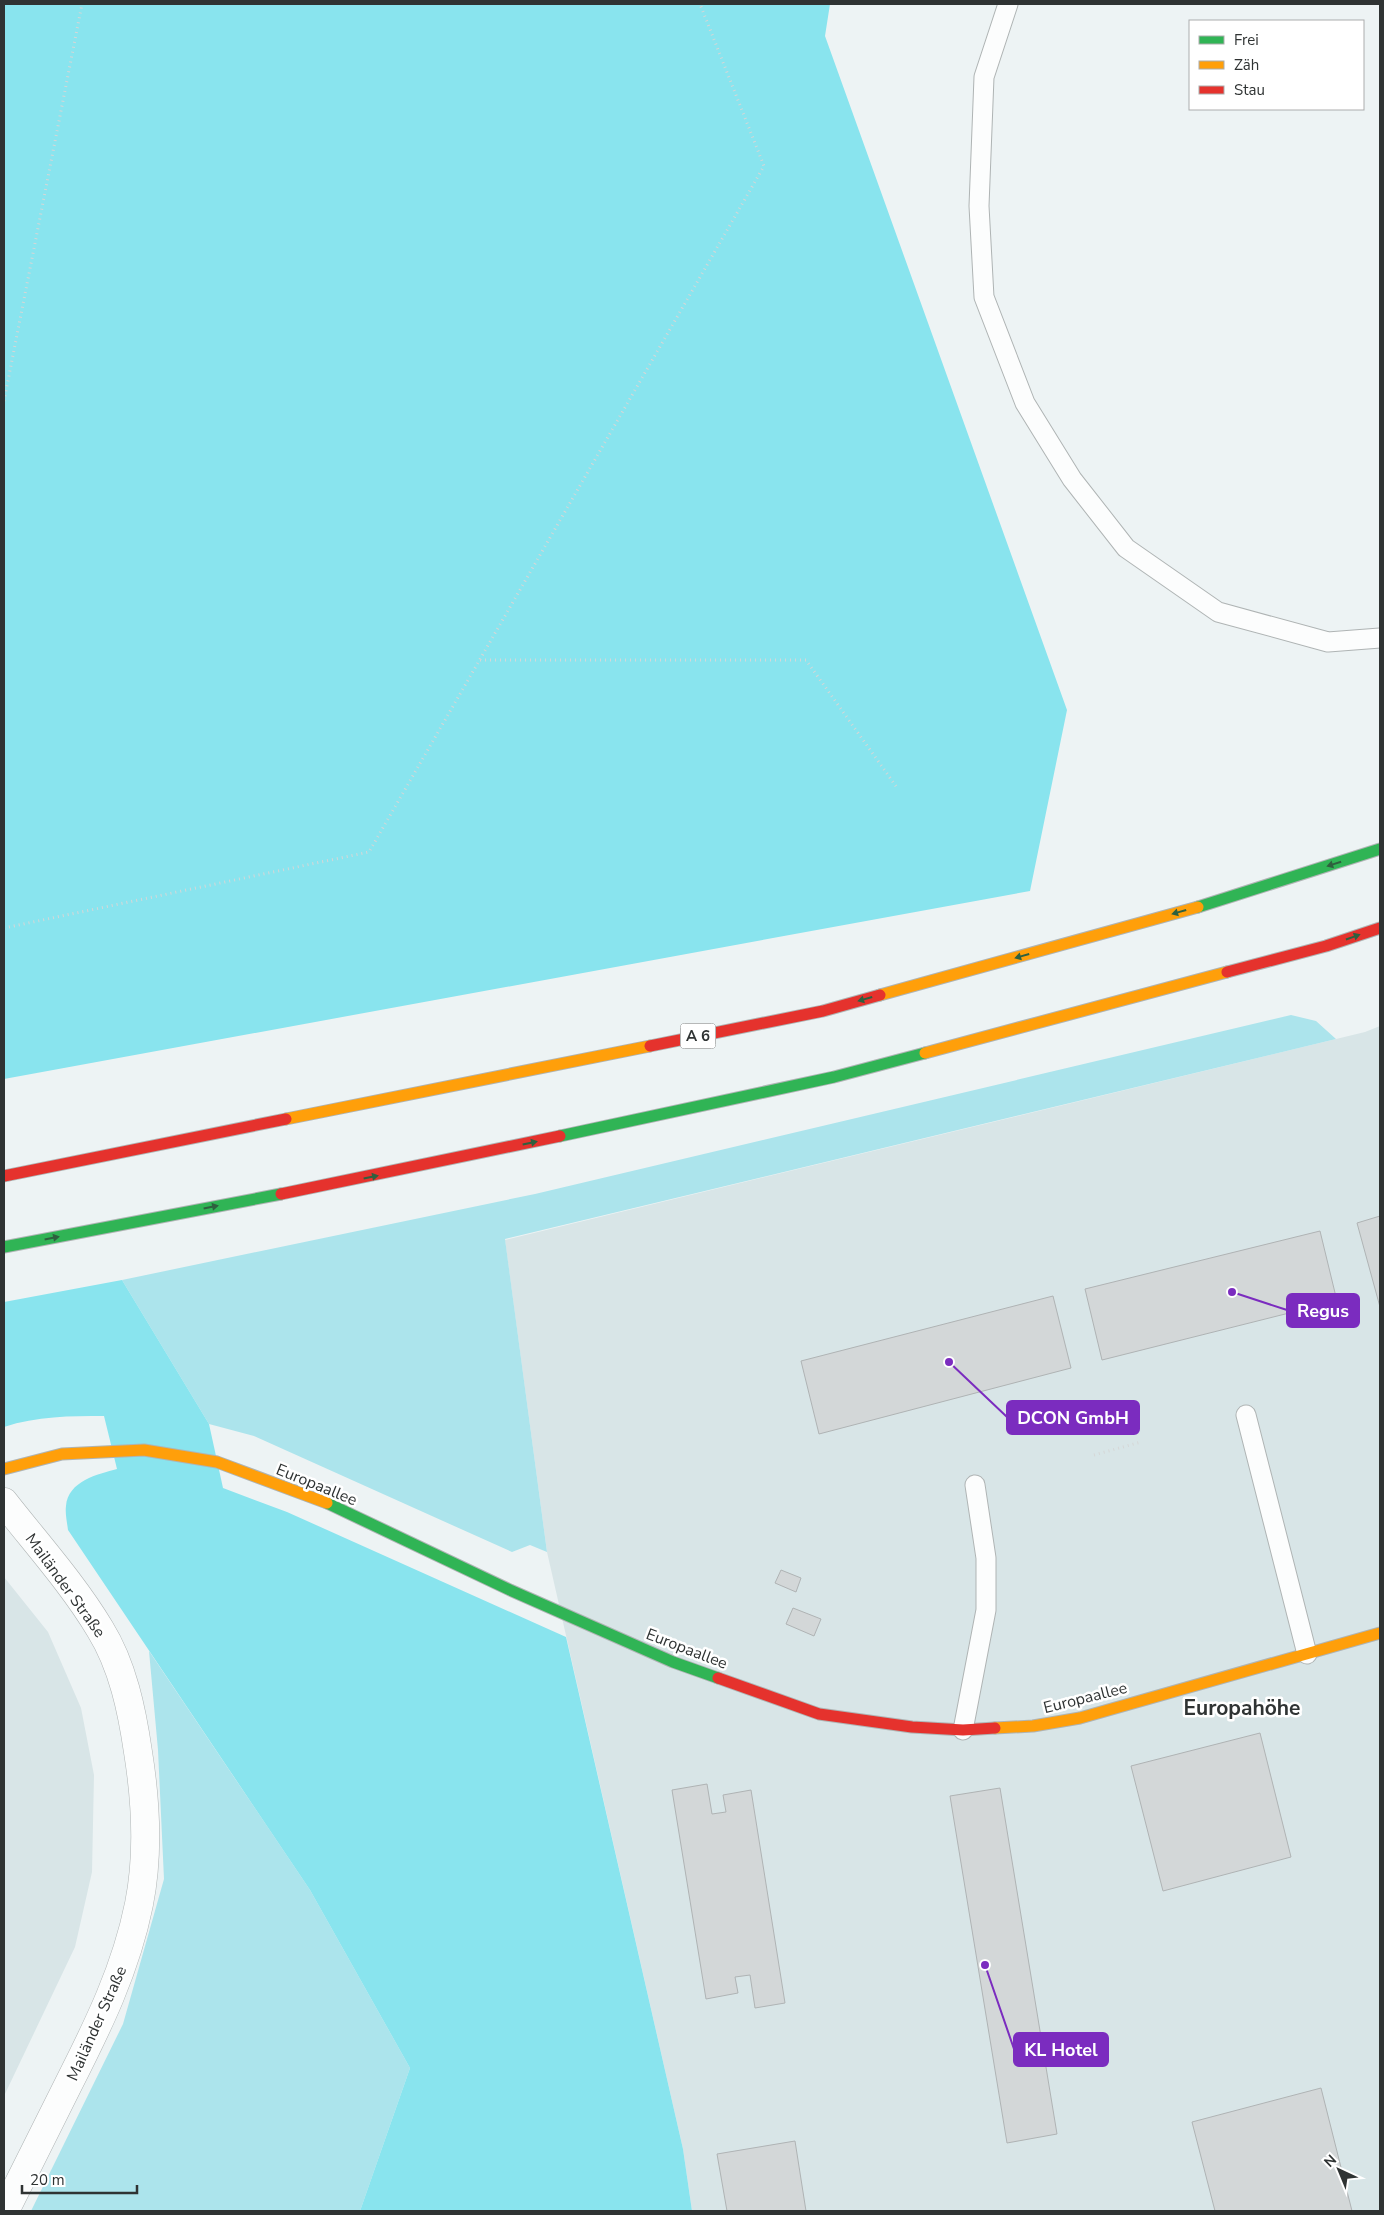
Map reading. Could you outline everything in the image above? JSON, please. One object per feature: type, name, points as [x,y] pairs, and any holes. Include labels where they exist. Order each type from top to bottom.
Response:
[{"type":"main road","name":"A 6","points":[[4,1176],[823,1011],[1209,904],[1380,849]]},
{"type":"main road","points":[[4,1247],[380,1175],[834,1077],[1326,946],[1380,928]]},
{"type":"main road","name":"Europaallee","points":[[4,1469],[62,1454],[144,1450],[217,1462],[329,1504],[510,1590],[673,1662],[819,1714],[912,1727],[963,1730],[1033,1726],[1080,1718],[1380,1633]]},
{"type":"street","name":"Mailänder Straße","points":[[4,1502],[101,1630],[120,1672],[134,1724],[144,1790],[145,1848],[139,1903],[125,1959],[102,2017],[6,2211]]},
{"type":"lane","points":[[1008,4],[984,77],[979,206],[984,297],[1025,403],[1072,479],[1126,548],[1218,612],[1328,642],[1380,638]]},
{"type":"lane","points":[[1246,1415],[1307,1654]]},
{"type":"lane","points":[[963,1730],[986,1610],[986,1558],[975,1485]]},
{"type":"path","points":[[4,401],[82,4]]},
{"type":"path","points":[[4,928],[369,852],[764,166],[700,4]]},
{"type":"path","points":[[480,660],[806,660],[898,789]]},
{"type":"path","points":[[1094,1455],[1142,1442]]},
{"type":"shaded area","points":[[4,4],[830,4],[825,36],[1067,710],[1030,891],[4,1079]]},
{"type":"shaded area","points":[[1291,1015],[1316,1021],[1336,1039],[505,1239],[547,1552],[530,1545],[512,1552],[254,1436],[209,1424],[122,1280],[535,1194]]},
{"type":"shaded area","name":"Europahöhe","points":[[1380,1026],[1380,2211],[692,2211],[683,2149],[547,1552],[505,1240],[1365,1032]]},
{"type":"shaded area","points":[[122,1280],[209,1424],[223,1488],[287,1512],[566,1637],[683,2149],[692,2211],[360,2211],[410,2068],[310,1890],[68,1530],[66,1506],[72,1490],[93,1476],[117,1469],[104,1416],[41,1419],[4,1427],[4,1302]]},
{"type":"shaded area","points":[[4,1577],[48,1632],[81,1708],[94,1775],[92,1872],[75,1947],[4,2096]]},
{"type":"shaded area","points":[[149,1651],[310,1890],[410,2068],[360,2211],[31,2211],[123,2024],[164,1879],[158,1750]]},
{"type":"building","points":[[1380,1216],[1380,1307],[1357,1223]]},
{"type":"building","points":[[1320,1231],[1337,1301],[1102,1360],[1085,1289]]},
{"type":"building","points":[[1053,1296],[1071,1368],[819,1434],[801,1361]]},
{"type":"building","points":[[781,1570],[801,1578],[796,1592],[775,1583]]},
{"type":"building","points":[[793,1608],[821,1619],[814,1636],[786,1624]]},
{"type":"building","points":[[1260,1733],[1291,1857],[1163,1891],[1131,1766]]},
{"type":"building","points":[[707,1784],[712,1814],[726,1812],[723,1795],[751,1790],[785,2003],[755,2008],[750,1975],[735,1977],[738,1993],[706,1999],[672,1790]]},
{"type":"building","points":[[1000,1788],[1057,2134],[1007,2143],[950,1796]]},
{"type":"building","points":[[1321,2088],[1352,2211],[1215,2211],[1192,2122]]},
{"type":"building","points":[[795,2141],[806,2211],[727,2211],[717,2154]]},
{"type":"traffic: fast","points":[[1198,907],[1380,849]]},
{"type":"traffic: fast","points":[[560,1136],[834,1077],[925,1053]]},
{"type":"traffic: fast","points":[[4,1247],[281,1194]]},
{"type":"traffic: fast","points":[[327,1503],[510,1590],[673,1662],[718,1678]]},
{"type":"traffic: slow","points":[[880,995],[1198,907]]},
{"type":"traffic: slow","points":[[925,1053],[1227,972]]},
{"type":"traffic: slow","points":[[286,1119],[650,1046]]},
{"type":"traffic: slow","points":[[4,1469],[62,1454],[144,1450],[217,1462],[327,1503]]},
{"type":"traffic: slow","points":[[995,1728],[1033,1726],[1080,1718],[1380,1633]]},
{"type":"traffic: jam","points":[[1227,972],[1326,946],[1380,928]]},
{"type":"traffic: jam","points":[[650,1046],[823,1011],[880,995]]},
{"type":"traffic: jam","points":[[4,1176],[286,1119]]},
{"type":"traffic: jam","points":[[281,1194],[560,1136]]},
{"type":"traffic: jam","points":[[718,1678],[819,1714],[912,1727],[963,1730],[995,1728]]},
{"type":"place","name":"Regus","points":[[1232,1292]]},
{"type":"place","name":"DCON GmbH","points":[[949,1362]]},
{"type":"place","name":"KL Hotel","points":[[985,1965]]},
{"type":"district","name":"Europahöhe","points":[[1242,1708]]}]
